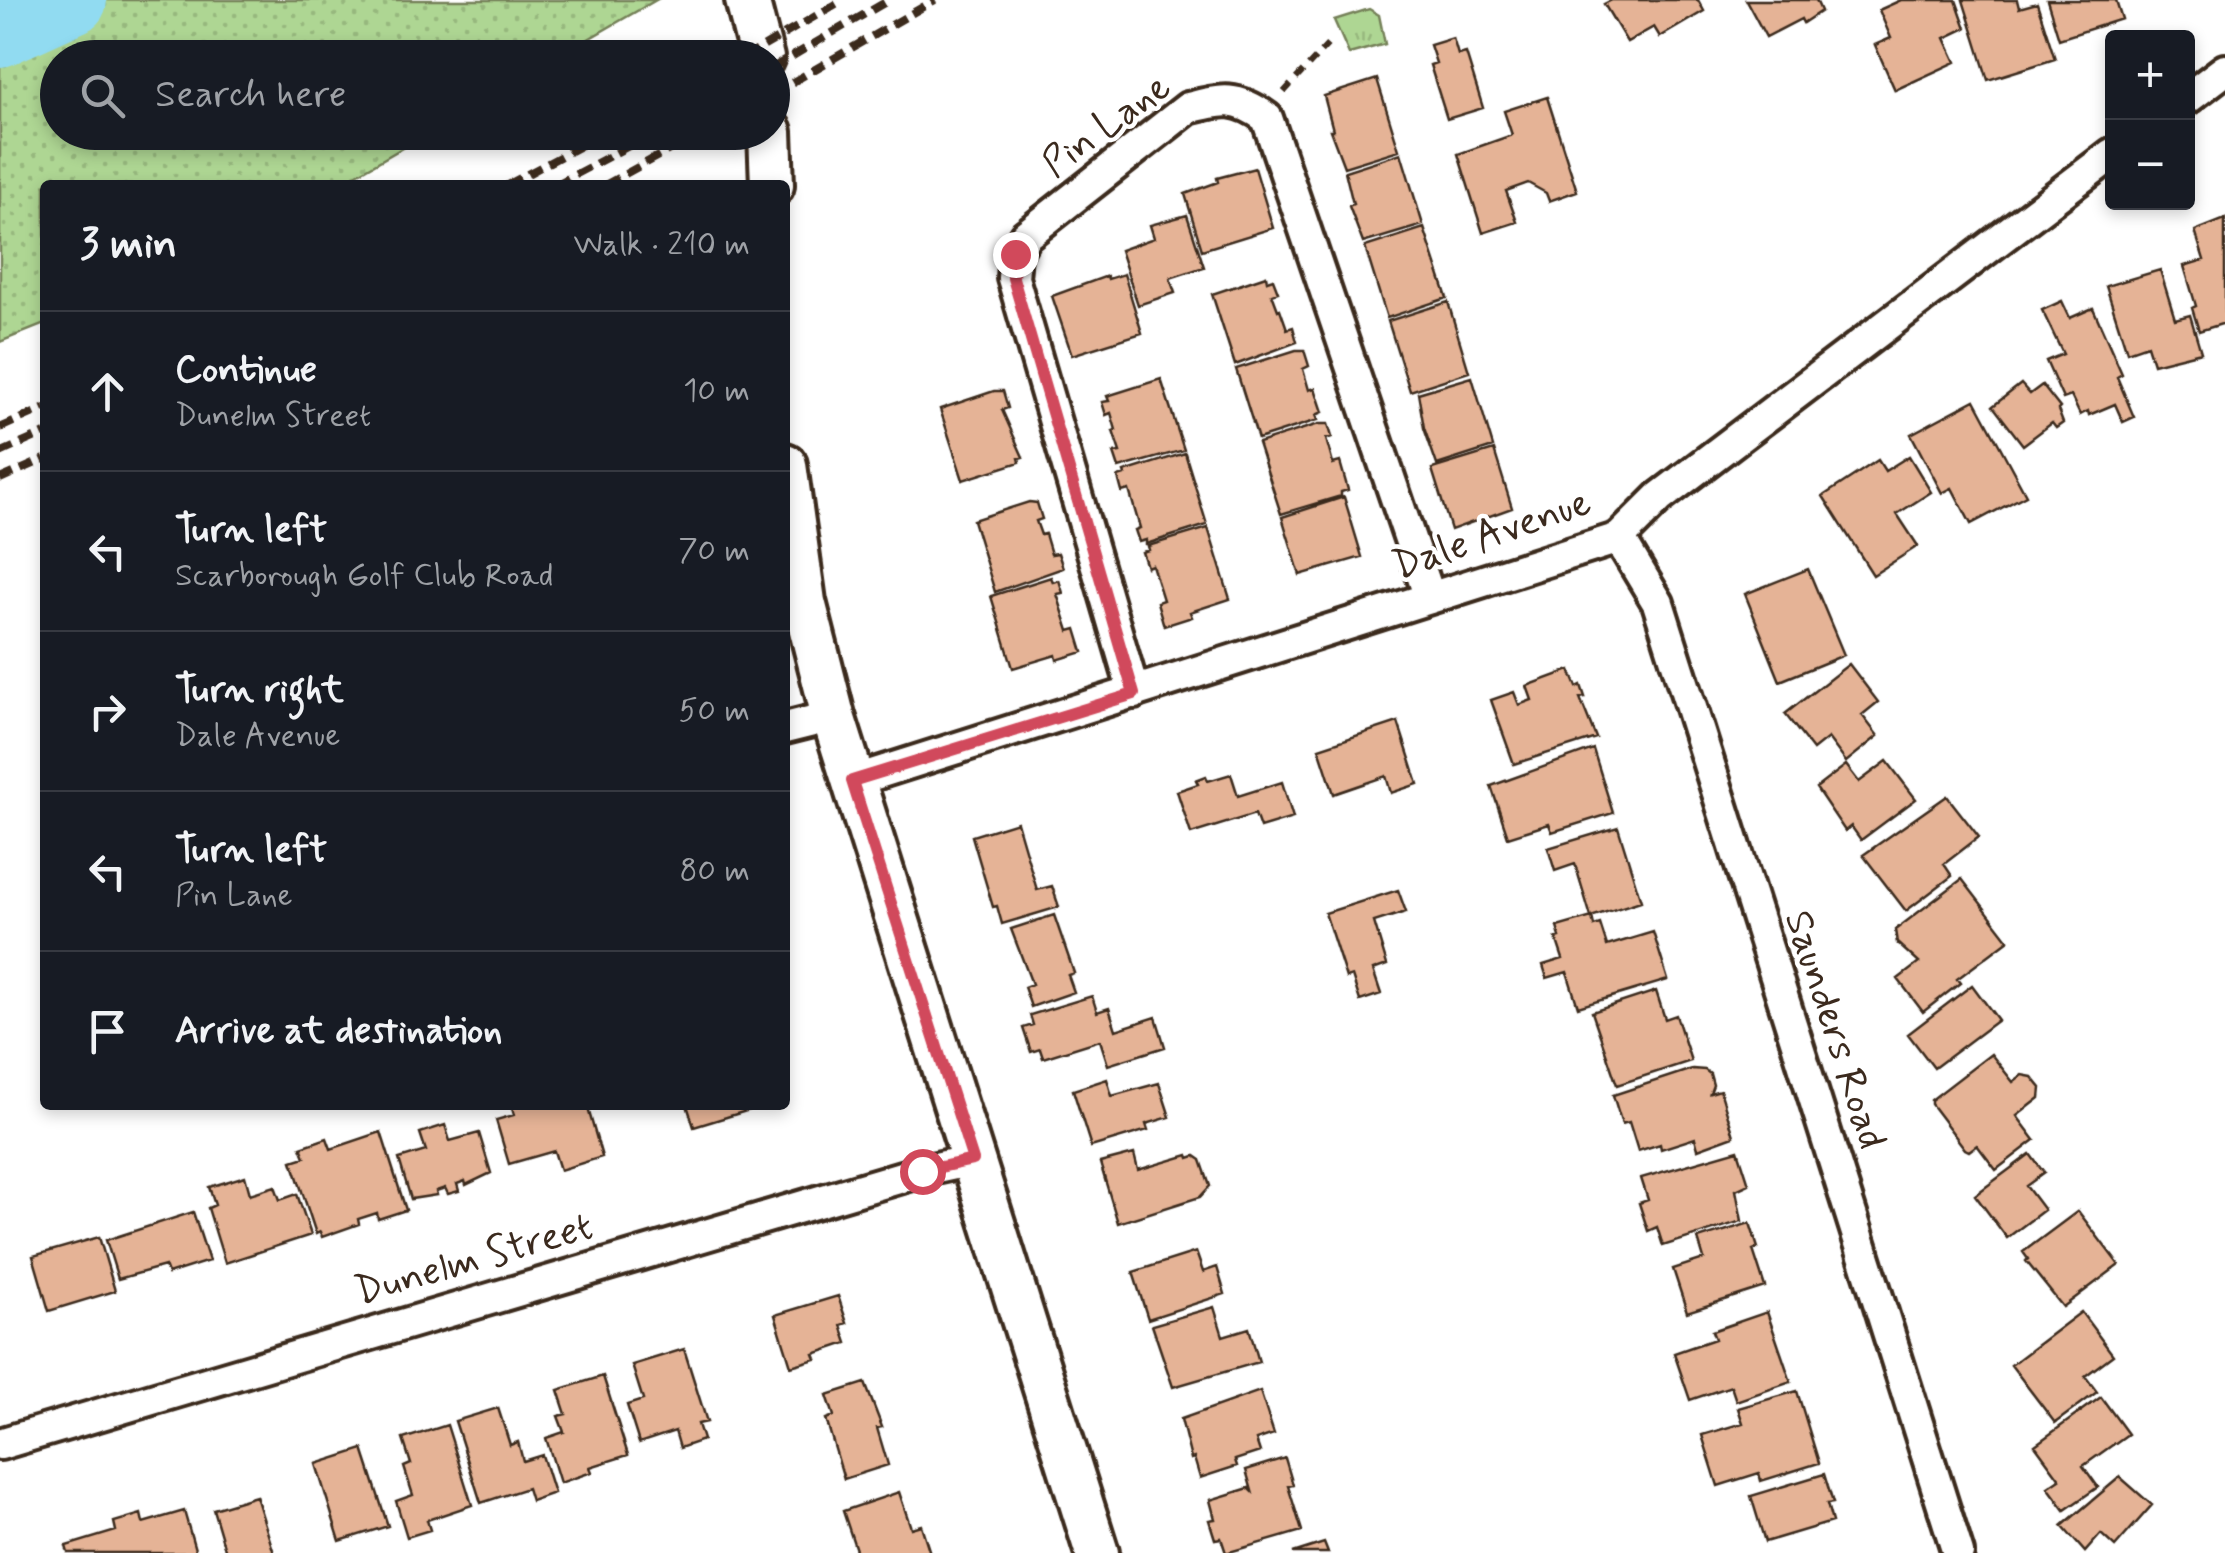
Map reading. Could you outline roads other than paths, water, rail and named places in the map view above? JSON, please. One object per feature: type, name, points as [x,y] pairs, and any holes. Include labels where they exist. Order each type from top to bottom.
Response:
[{"type":"street","points":[[747,0],[757,40]]},
{"type":"street","points":[[2195,93],[2225,70]]},
{"type":"street","name":"Pin Lane","points":[[1134,694],[1013,278],[1015,254],[1025,236],[1188,108],[1220,100],[1244,102],[1267,118],[1430,598]]},
{"type":"street","points":[[771,150],[772,180]]},
{"type":"street","name":"Dale Avenue","points":[[852,781],[1619,538],[1660,497],[2105,159]]},
{"type":"street","points":[[790,501],[804,602],[852,781],[1097,1553]]},
{"type":"street","name":"Saunders Road","points":[[1619,538],[1658,603],[1958,1553]]},
{"type":"street","points":[[790,727],[834,716]]},
{"type":"street","name":"Dunelm Street","points":[[0,1444],[678,1242],[922,1171],[973,1160]]},
{"type":"waterway","points":[[0,33],[73,0]]},
{"type":"railway","points":[[775,40],[843,0]]},
{"type":"railway","points":[[790,58],[889,0]]},
{"type":"railway","points":[[790,84],[935,0]]},
{"type":"railway","points":[[516,180],[572,150]]},
{"type":"railway","points":[[564,180],[621,150]]},
{"type":"railway","points":[[614,180],[669,150]]},
{"type":"railway","points":[[0,428],[40,410]]},
{"type":"railway","points":[[0,453],[40,435]]},
{"type":"railway","points":[[0,479],[40,461]]}]
